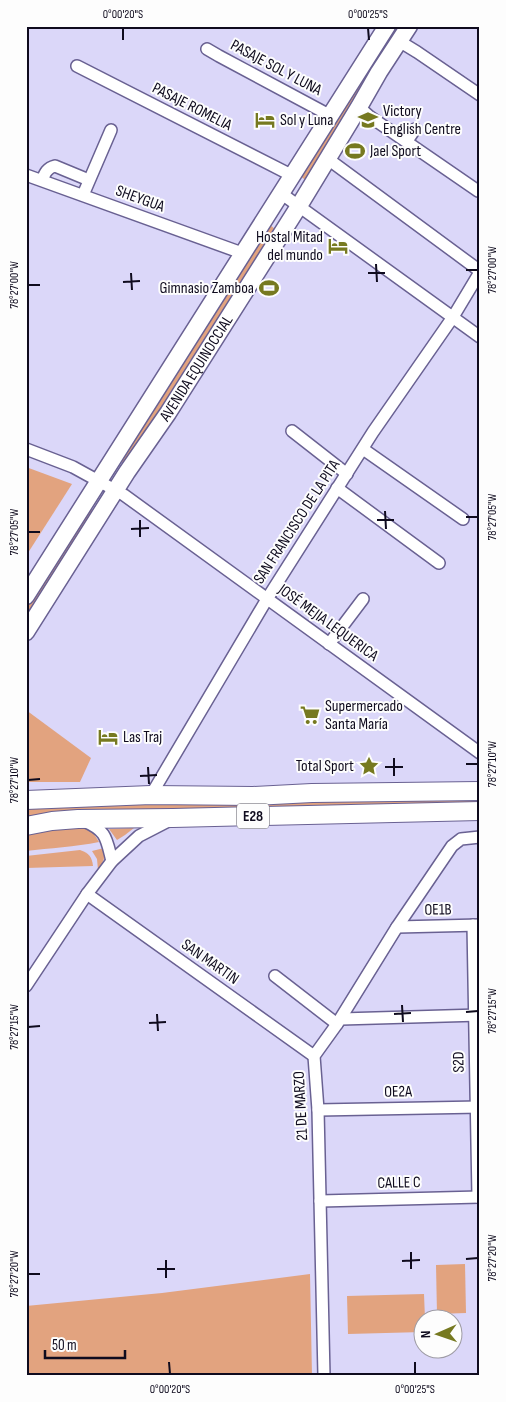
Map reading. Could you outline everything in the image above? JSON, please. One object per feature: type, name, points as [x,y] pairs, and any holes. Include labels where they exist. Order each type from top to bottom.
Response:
[{"type":"main road","name":"AVENIDA EQUINOCCIAL","points":[[26,596],[387,26]]},
{"type":"main road","name":"AVENIDA EQUINOCCIAL","points":[[26,632],[127,472],[168,413],[300,206],[379,72],[409,26]]},
{"type":"main road","name":"E28","points":[[26,800],[151,795],[253,796],[312,793],[480,791]]},
{"type":"main road","name":"E28","points":[[26,826],[78,819],[480,812]]},
{"type":"street","points":[[399,41],[480,95]]},
{"type":"street","name":"PASAJE SOL Y LUNA","points":[[207,49],[331,116]]},
{"type":"street","name":"PASAJE ROMELIA","points":[[77,66],[293,176]]},
{"type":"street","points":[[359,107],[369,116],[478,191]]},
{"type":"street","points":[[407,142],[415,129]]},
{"type":"street","points":[[83,196],[111,130]]},
{"type":"street","points":[[328,159],[480,271]]},
{"type":"street","points":[[42,180],[46,171],[50,167],[55,166],[84,178]]},
{"type":"street","name":"SHEYGUA","points":[[26,175],[242,254]]},
{"type":"street","points":[[282,194],[480,337]]},
{"type":"street","name":"SAN FRANCISCO DE LA PITA","points":[[151,795],[267,599],[364,449],[373,432],[453,317],[480,271]]},
{"type":"street","points":[[292,432],[347,474]]},
{"type":"street","name":"JOSÉ MEJIA LEQUERICA","points":[[26,449],[73,466],[124,495],[480,753]]},
{"type":"street","points":[[364,449],[463,519]]},
{"type":"street","points":[[337,488],[439,563]]},
{"type":"street","points":[[329,644],[363,599]]},
{"type":"street","points":[[26,986],[87,894],[112,861],[139,836],[172,818]]},
{"type":"street","points":[[78,819],[96,826],[105,836],[112,861]]},
{"type":"street","name":"21 DE MARZO","points":[[324,1376],[318,1110],[314,1056],[339,1021],[397,927],[452,846],[461,839],[480,837]]},
{"type":"street","name":"SAN MARTIN","points":[[87,894],[314,1056]]},
{"type":"street","name":"OE1B","points":[[397,927],[476,925]]},
{"type":"street","name":"S2D","points":[[476,925],[479,1197]]},
{"type":"street","points":[[275,976],[339,1021],[477,1015]]},
{"type":"street","name":"OE2A","points":[[318,1110],[478,1107]]},
{"type":"street","name":"CALLE C","points":[[320,1201],[479,1197]]},
{"type":"shaded area","points":[[394,26],[404,26],[307,181],[300,176]]},
{"type":"shaded area","points":[[269,224],[276,230],[125,464],[120,460]]},
{"type":"shaded area","points":[[26,467],[72,484],[26,556]]},
{"type":"shaded area","points":[[89,508],[94,512],[26,618],[26,606]]},
{"type":"shaded area","points":[[26,710],[91,758],[80,782],[26,782]]},
{"type":"shaded area","points":[[480,797],[480,807],[26,820],[26,805]]},
{"type":"shaded area","points":[[86,827],[99,842],[26,851],[26,834],[53,829]]},
{"type":"shaded area","points":[[134,828],[117,840],[109,829]]},
{"type":"shaded area","points":[[104,848],[104,860],[98,870],[97,859],[92,851]]},
{"type":"shaded area","points":[[80,850],[90,856],[93,866],[26,868],[26,856]]},
{"type":"shaded area","points":[[465,1264],[466,1313],[464,1313],[464,1310],[437,1310],[436,1265]]},
{"type":"shaded area","points":[[310,1274],[312,1376],[26,1376],[26,1306],[162,1293]]},
{"type":"shaded area","points":[[424,1294],[425,1310],[414,1310],[414,1332],[348,1334],[347,1296]]},
{"type":"place","name":"Sol y Luna","points":[[265,120]]},
{"type":"place","name":"Victory English Centre","points":[[368,120]]},
{"type":"place","name":"Jael Sport","points":[[355,151]]},
{"type":"place","name":"Hostal Mitad del mundo","points":[[338,246]]},
{"type":"place","name":"Gimnasio Zamboa","points":[[269,288]]},
{"type":"place","name":"Supermercado Santa María","points":[[310,715]]},
{"type":"place","name":"Las Traj","points":[[108,737]]},
{"type":"place","name":"Total Sport","points":[[369,766]]}]
